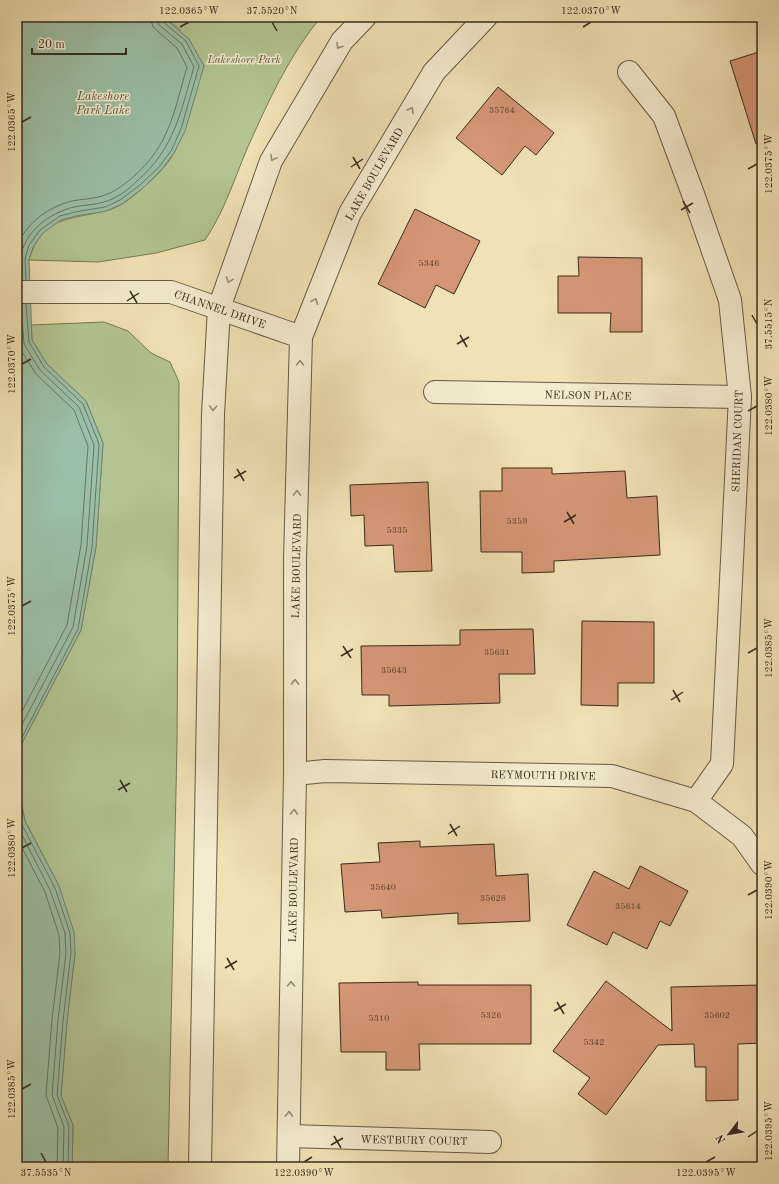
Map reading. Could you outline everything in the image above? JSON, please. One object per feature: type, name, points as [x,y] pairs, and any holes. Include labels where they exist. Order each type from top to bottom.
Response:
[{"type":"street","points":[[200,1167],[212,414],[219,308],[271,161],[342,41],[365,17]]},
{"type":"street","name":"LAKE BOULEVARD","points":[[288,1167],[295,774],[295,560],[301,337],[350,213],[434,72],[486,17]]},
{"type":"street","name":"SHERIDAN COURT","points":[[629,72],[664,116],[730,300],[740,397],[722,764],[696,801]]},
{"type":"street","name":"CHANNEL DRIVE","points":[[17,292],[171,292],[301,337]]},
{"type":"street","name":"NELSON PLACE","points":[[435,392],[740,397]]},
{"type":"street","name":"REYMOUTH DRIVE","points":[[295,774],[325,771],[612,776],[696,801],[742,836],[762,864]]},
{"type":"street","name":"WESTBURY COURT","points":[[289,1136],[490,1142]]},
{"type":"green space","name":"Lakeshore Park","points":[[163,17],[321,17],[299,47],[280,80],[262,115],[218,218],[205,240],[156,253],[98,262],[29,260],[34,246],[41,235],[49,228],[58,222],[110,210],[126,202],[152,180],[174,153],[204,66],[178,28]]},
{"type":"green space","points":[[104,322],[128,331],[151,353],[170,362],[179,382],[177,744],[168,1167],[72,1167],[73,1125],[61,1096],[67,1021],[75,953],[59,886],[25,821],[17,780],[21,745],[81,630],[96,547],[103,443],[86,401],[47,364],[32,340],[31,325]]},
{"type":"water","name":"Lakeshore Park Lake","points":[[17,17],[163,17],[189,39],[204,66],[185,131],[174,153],[162,169],[143,188],[122,204],[106,211],[61,220],[43,233],[33,247],[29,260],[32,340],[47,364],[86,401],[103,443],[96,547],[81,630],[21,745],[17,780]]},
{"type":"water","points":[[17,786],[25,821],[59,886],[74,932],[75,953],[67,1021],[61,1096],[73,1125],[72,1167],[17,1167]]},
{"type":"building","points":[[762,51],[762,143],[756,144],[730,61]]},
{"type":"building","points":[[498,87],[554,133],[536,155],[525,146],[502,175],[456,138]]},
{"type":"building","points":[[415,209],[480,241],[454,294],[436,285],[425,308],[378,284]]},
{"type":"building","points":[[578,257],[642,258],[642,332],[610,332],[611,313],[558,313],[558,276],[579,276]]},
{"type":"building","points":[[502,468],[552,468],[552,474],[625,471],[627,498],[657,496],[660,555],[554,561],[554,572],[522,573],[522,552],[481,552],[480,491],[502,491]]},
{"type":"building","points":[[428,482],[432,571],[395,572],[393,545],[365,546],[364,515],[351,516],[350,485]]},
{"type":"building","points":[[582,621],[654,622],[654,683],[618,683],[618,706],[581,705]]},
{"type":"building","points":[[533,629],[535,674],[499,674],[500,703],[389,706],[389,695],[362,695],[361,646],[460,645],[460,630]]},
{"type":"building","points":[[420,841],[420,847],[494,844],[496,876],[528,874],[530,921],[458,924],[458,913],[382,918],[381,910],[345,912],[341,864],[380,862],[378,843]]},
{"type":"building","points":[[640,866],[688,891],[670,926],[660,921],[647,949],[613,932],[607,945],[567,925],[594,871],[629,889]]},
{"type":"building","points":[[606,981],[672,1031],[671,987],[762,985],[762,1043],[738,1044],[738,1100],[706,1101],[706,1067],[695,1067],[694,1044],[658,1045],[606,1115],[578,1094],[590,1078],[553,1051]]},
{"type":"building","points":[[418,982],[418,985],[531,985],[531,1044],[419,1044],[420,1070],[386,1070],[386,1052],[341,1052],[339,983]]}]
